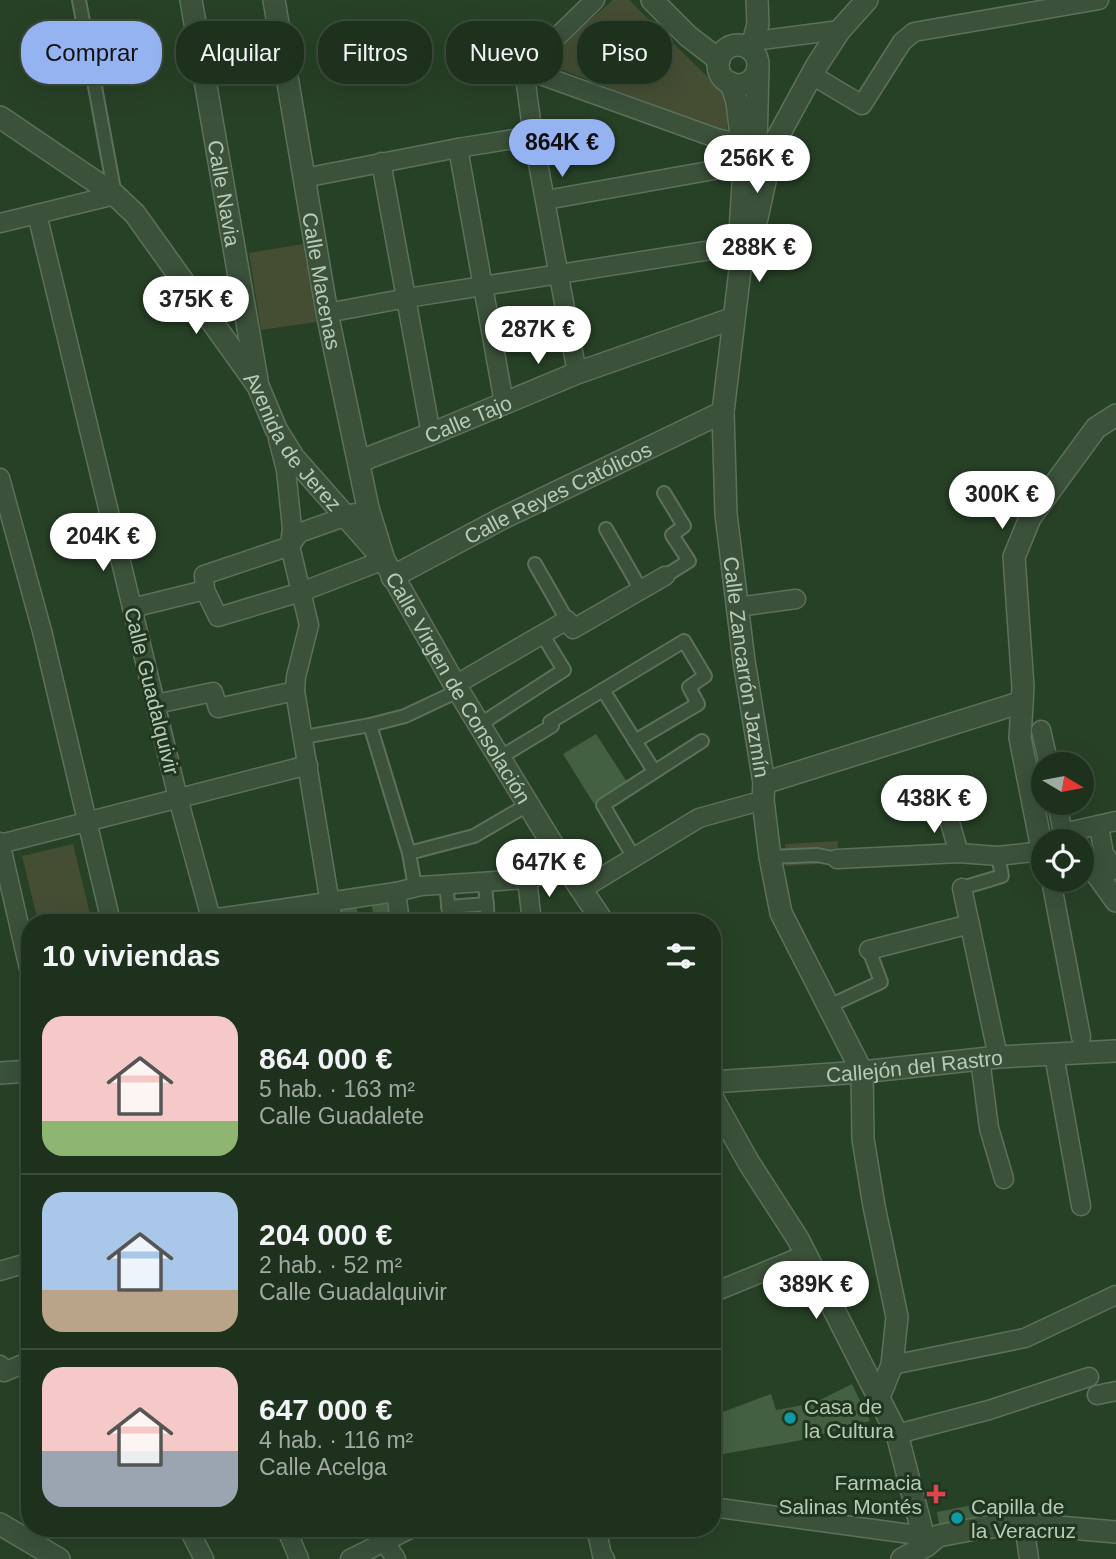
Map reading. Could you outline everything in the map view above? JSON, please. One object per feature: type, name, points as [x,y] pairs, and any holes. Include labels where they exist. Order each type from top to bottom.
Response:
[{"type":"street","points":[[0,223],[115,195],[79,0]]},
{"type":"street","name":"Calle Navia","points":[[191,0],[258,386]]},
{"type":"street","name":"Calle Macenas","points":[[274,0],[327,313],[368,508],[388,568]]},
{"type":"street","points":[[563,31],[595,0]]},
{"type":"street","points":[[652,0],[688,36],[719,60]]},
{"type":"street","points":[[731,83],[751,80],[758,24],[757,0]]},
{"type":"street","points":[[812,75],[862,105],[902,42],[914,32],[1099,0]]},
{"type":"street","points":[[547,200],[752,156],[812,75],[859,4]]},
{"type":"street","points":[[754,53],[840,30]]},
{"type":"street","points":[[732,46],[746,46],[754,53],[752,156],[731,83],[721,74],[719,60],[726,49],[732,46]]},
{"type":"street","points":[[563,83],[716,138],[752,156]]},
{"type":"street","points":[[526,84],[533,136],[577,373]]},
{"type":"street","name":"Avenida de Jerez","points":[[0,117],[115,195],[135,214],[258,386],[276,429],[294,458],[347,516],[388,568]]},
{"type":"street","points":[[304,178],[533,136]]},
{"type":"street","points":[[458,148],[505,403]]},
{"type":"street","name":"Calle Zancarrón Jazmín","points":[[752,156],[740,232],[743,243],[723,412],[726,514],[760,795],[781,913],[862,1072]]},
{"type":"street","points":[[381,162],[431,435]]},
{"type":"street","name":"Calle Guadalquivir","points":[[37,214],[178,799],[209,914]]},
{"type":"street","points":[[327,313],[743,243]]},
{"type":"street","name":"Calle Tajo","points":[[360,461],[431,435],[577,373],[734,318]]},
{"type":"street","name":"Calle Reyes Católicos","points":[[388,568],[503,518],[723,412]]},
{"type":"street","points":[[1038,829],[1020,738],[1023,687],[1014,557],[1030,518],[1096,428],[1116,415]]},
{"type":"street","points":[[276,429],[286,470],[292,528],[290,546],[309,625],[295,691],[332,914]]},
{"type":"street","points":[[0,478],[42,631],[109,914]]},
{"type":"street","points":[[304,737],[405,716],[456,688],[542,634],[570,624],[641,590],[690,561],[672,535],[684,526],[664,493]]},
{"type":"street","points":[[368,508],[299,533],[290,546],[204,575],[205,590],[218,617],[388,568]]},
{"type":"street","points":[[606,529],[641,590]]},
{"type":"street","points":[[535,564],[570,624]]},
{"type":"street","name":"Calle Virgen de Consolación","points":[[388,568],[456,688],[598,914]]},
{"type":"street","points":[[132,608],[205,590]]},
{"type":"street","points":[[738,607],[796,599]]},
{"type":"street","points":[[479,725],[564,670],[542,634]]},
{"type":"street","points":[[499,758],[552,726],[550,722],[684,641],[705,677],[688,687],[698,704],[635,741]]},
{"type":"street","points":[[603,690],[654,771]]},
{"type":"street","points":[[156,704],[213,692],[218,708],[295,691]]},
{"type":"street","points":[[582,889],[699,818],[1022,702]]},
{"type":"street","points":[[370,725],[409,853],[415,887]]},
{"type":"street","points":[[1041,730],[1046,752]]},
{"type":"street","points":[[633,856],[603,804],[702,741]]},
{"type":"street","points":[[21,925],[0,843],[308,765]]},
{"type":"street","points":[[409,853],[474,836],[529,804]]},
{"type":"street","points":[[945,806],[959,853]]},
{"type":"street","points":[[1060,816],[1063,833],[1107,824],[1104,854],[1116,870]]},
{"type":"street","points":[[770,857],[817,855],[837,859],[959,853],[998,856],[1031,853]]},
{"type":"street","points":[[998,856],[1002,876],[962,888],[970,924],[989,1058],[989,1128],[1004,1179]]},
{"type":"street","points":[[253,914],[415,887],[527,879],[567,868]]},
{"type":"street","points":[[1094,870],[1116,901]]},
{"type":"street","points":[[527,879],[530,914]]},
{"type":"street","points":[[485,882],[487,914]]},
{"type":"street","points":[[446,884],[449,914]]},
{"type":"street","points":[[396,892],[399,914]]},
{"type":"street","points":[[1053,892],[1083,1045]]},
{"type":"street","points":[[448,907],[486,904]]},
{"type":"street","points":[[829,1006],[881,982],[869,950],[970,924]]},
{"type":"street","name":"Callejón del Rastro","points":[[721,1081],[862,1072],[989,1058],[1054,1055],[1083,1045],[1116,1051]]},
{"type":"street","points":[[1054,1055],[1081,1206]]},
{"type":"street","points":[[0,1073],[21,1072]]},
{"type":"street","points":[[862,1072],[863,1139],[897,1317],[892,1365],[879,1397]]},
{"type":"street","points":[[721,1112],[805,1255],[897,1434],[926,1547]]},
{"type":"street","points":[[721,1289],[805,1255]]},
{"type":"street","points":[[0,1272],[21,1265]]},
{"type":"street","points":[[892,1365],[1026,1338],[1116,1296]]},
{"type":"street","points":[[2,1369],[21,1364]]},
{"type":"street","points":[[897,1434],[989,1410],[1089,1377],[1097,1395],[1116,1391]]},
{"type":"street","points":[[721,1509],[926,1547]]},
{"type":"street","points":[[0,1524],[21,1535]]},
{"type":"street","points":[[1024,1524],[1029,1559]]},
{"type":"street","points":[[902,1559],[926,1547],[938,1536],[980,1528],[1024,1524],[1116,1532]]},
{"type":"street","points":[[25,1537],[59,1559]]},
{"type":"street","points":[[193,1537],[204,1559]]},
{"type":"street","points":[[290,1537],[299,1559]]},
{"type":"street","points":[[350,1559],[393,1537]]},
{"type":"street","points":[[598,1537],[605,1559]]},
{"type":"street","points":[[384,1541],[396,1559]]},
{"type":"green space","points":[[613,0],[629,0],[650,21],[589,21]]},
{"type":"green space","points":[[577,31],[577,76],[563,70],[563,44]]},
{"type":"green space","points":[[672,42],[725,94],[728,134],[599,84],[672,84]]},
{"type":"green space","points":[[303,244],[316,322],[261,330],[249,253]]},
{"type":"green space","points":[[838,841],[837,867],[831,868],[830,863],[786,866],[785,844]]},
{"type":"green space","points":[[73,844],[90,914],[36,914],[22,856]]},
{"type":"building","points":[[596,734],[627,782],[594,804],[563,754]]},
{"type":"building","points":[[388,900],[390,914],[373,914],[371,902]]},
{"type":"building","points":[[356,904],[358,914],[341,914],[340,907]]},
{"type":"building","name":"Casa de la Cultura","points":[[852,1384],[870,1421],[797,1441],[721,1454],[721,1413],[771,1394],[776,1410],[814,1403]]},
{"type":"building","name":"Capilla de la Veracruz","points":[[973,1505],[977,1524],[940,1530],[937,1512]]},
{"type":"place","name":"Casa de la Cultura","points":[[790,1418]]},
{"type":"place","name":"Farmacia Salinas Montés","points":[[936,1494]]},
{"type":"place","name":"Capilla de la Veracruz","points":[[957,1518]]}]
